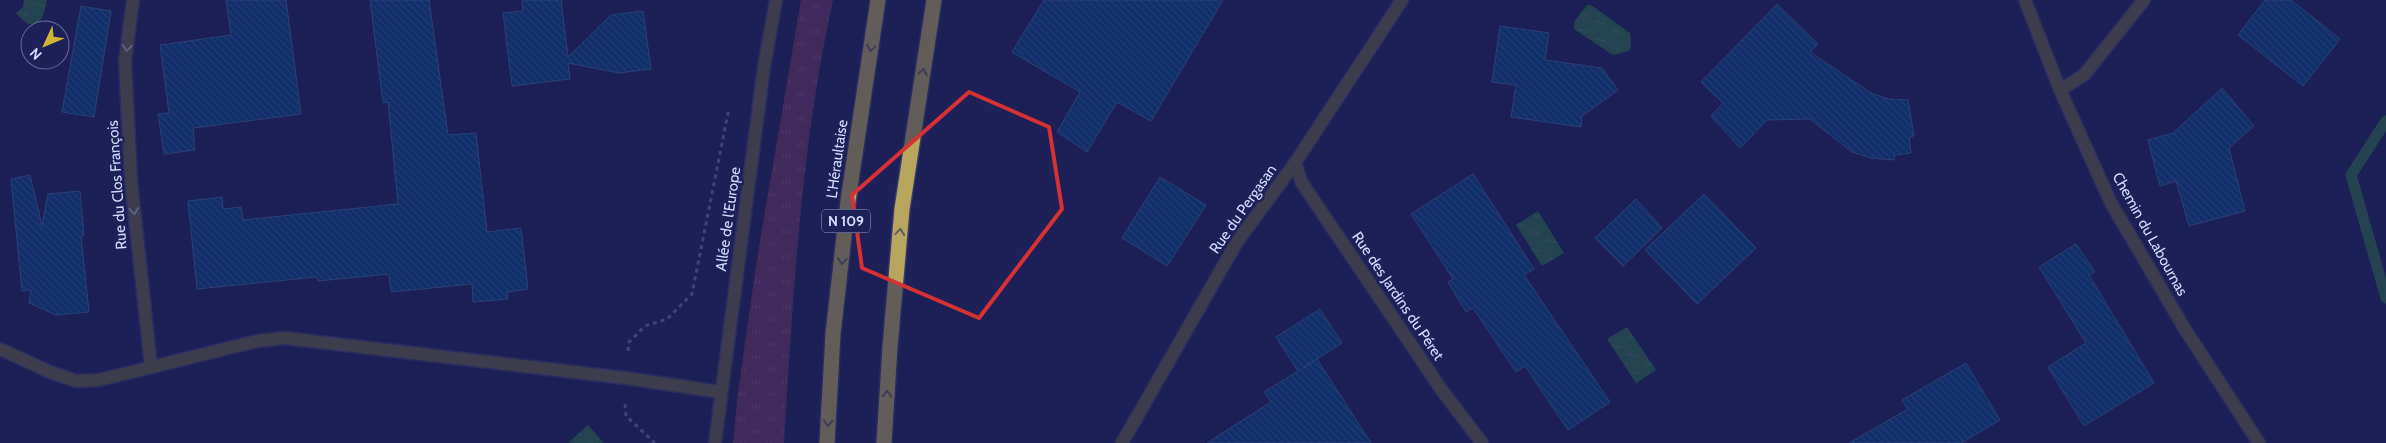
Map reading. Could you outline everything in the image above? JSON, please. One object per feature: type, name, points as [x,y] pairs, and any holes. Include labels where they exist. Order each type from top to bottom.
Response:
[{"type":"highway","name":"L'Héraultaise","points":[[827,443],[833,334],[845,229],[878,0]]},
{"type":"highway","points":[[884,443],[902,209],[934,0]]},
{"type":"street","name":"Rue du Clos François","points":[[132,0],[125,61],[130,180],[150,367]]},
{"type":"street","name":"Allée de l'Europe","points":[[715,443],[764,67],[776,0]]},
{"type":"street","name":"Rue du Pergasan","points":[[1122,443],[1237,242],[1295,163],[1402,0]]},
{"type":"street","name":"Chemin du Labournas","points":[[2025,0],[2060,90],[2110,203],[2186,331],[2259,443]]},
{"type":"street","points":[[2060,90],[2084,75],[2144,0]]},
{"type":"street","name":"Rue des Jardins du Péret","points":[[1295,163],[1308,192],[1441,389],[1482,443]]},
{"type":"street","points":[[0,349],[50,372],[76,381],[99,380],[257,341],[285,338],[625,378],[721,392]]},
{"type":"path","points":[[655,443],[626,416],[623,396],[629,342],[645,326],[667,319],[692,294],[730,99]]},
{"type":"highlighted area","points":[[969,92],[1049,127],[1062,209],[979,318],[862,268],[852,195]]},
{"type":"green space","points":[[801,0],[833,0],[813,110],[806,165],[795,276],[784,443],[733,443],[738,393],[757,259]]},
{"type":"water","points":[[24,0],[47,0],[41,20],[23,20],[16,13],[23,7]]},
{"type":"water","points":[[1587,5],[1591,5],[1630,33],[1631,47],[1629,51],[1613,55],[1574,29],[1574,22]]},
{"type":"water","points":[[1538,211],[1564,253],[1542,266],[1516,225]]},
{"type":"water","points":[[1627,327],[1656,370],[1636,383],[1607,339]]},
{"type":"water","points":[[588,425],[604,443],[568,443]]},
{"type":"building","points":[[226,0],[286,0],[301,114],[193,128],[195,150],[164,154],[158,114],[169,113],[160,45],[231,35]]},
{"type":"building","points":[[370,0],[429,0],[448,135],[476,133],[487,232],[521,228],[528,289],[507,292],[508,299],[473,302],[472,284],[391,292],[389,274],[318,281],[317,277],[197,289],[188,201],[222,197],[223,209],[241,207],[243,220],[398,204],[388,102],[383,103]]},
{"type":"building","points":[[522,0],[561,0],[568,57],[611,15],[643,11],[651,69],[619,73],[568,63],[570,79],[512,86],[503,13],[523,11]]},
{"type":"building","points":[[1044,0],[1223,0],[1151,121],[1117,102],[1087,152],[1057,132],[1080,92],[1012,52]]},
{"type":"building","points":[[2265,0],[2291,0],[2340,39],[2303,86],[2238,35]]},
{"type":"building","points":[[1777,4],[1818,44],[1810,52],[1871,93],[1888,99],[1908,100],[1914,136],[1909,137],[1911,153],[1895,155],[1894,160],[1871,158],[1852,152],[1810,119],[1767,120],[1740,148],[1711,116],[1723,103],[1701,82]]},
{"type":"building","points":[[81,6],[111,11],[94,117],[62,112]]},
{"type":"building","points":[[1500,26],[1549,33],[1545,60],[1602,68],[1618,90],[1582,116],[1581,127],[1511,117],[1516,85],[1492,82]]},
{"type":"building","points":[[2222,88],[2254,126],[2229,148],[2245,211],[2189,226],[2176,181],[2160,186],[2148,140],[2173,133]]},
{"type":"building","points":[[1473,174],[1534,269],[1524,275],[1610,402],[1568,430],[1525,366],[1516,372],[1473,308],[1466,312],[1448,282],[1453,279],[1411,214]]},
{"type":"building","points":[[30,175],[42,226],[48,194],[80,191],[84,236],[81,236],[89,312],[56,315],[29,303],[31,290],[22,291],[11,179]]},
{"type":"building","points":[[1160,177],[1206,205],[1167,266],[1122,238]]},
{"type":"building","points":[[1704,194],[1756,248],[1697,304],[1645,250]]},
{"type":"building","points":[[1636,199],[1662,228],[1623,266],[1595,238]]},
{"type":"building","points":[[2076,244],[2095,272],[2089,275],[2154,383],[2084,426],[2048,367],[2086,343],[2039,267]]},
{"type":"building","points":[[1320,309],[1342,343],[1317,359],[1371,443],[1207,443],[1271,402],[1264,392],[1298,371],[1276,337]]},
{"type":"building","points":[[1966,363],[2000,420],[1961,443],[1849,443],[1908,409],[1902,400]]},
{"type":"waterway","points":[[2386,121],[2351,175],[2386,298]]}]
